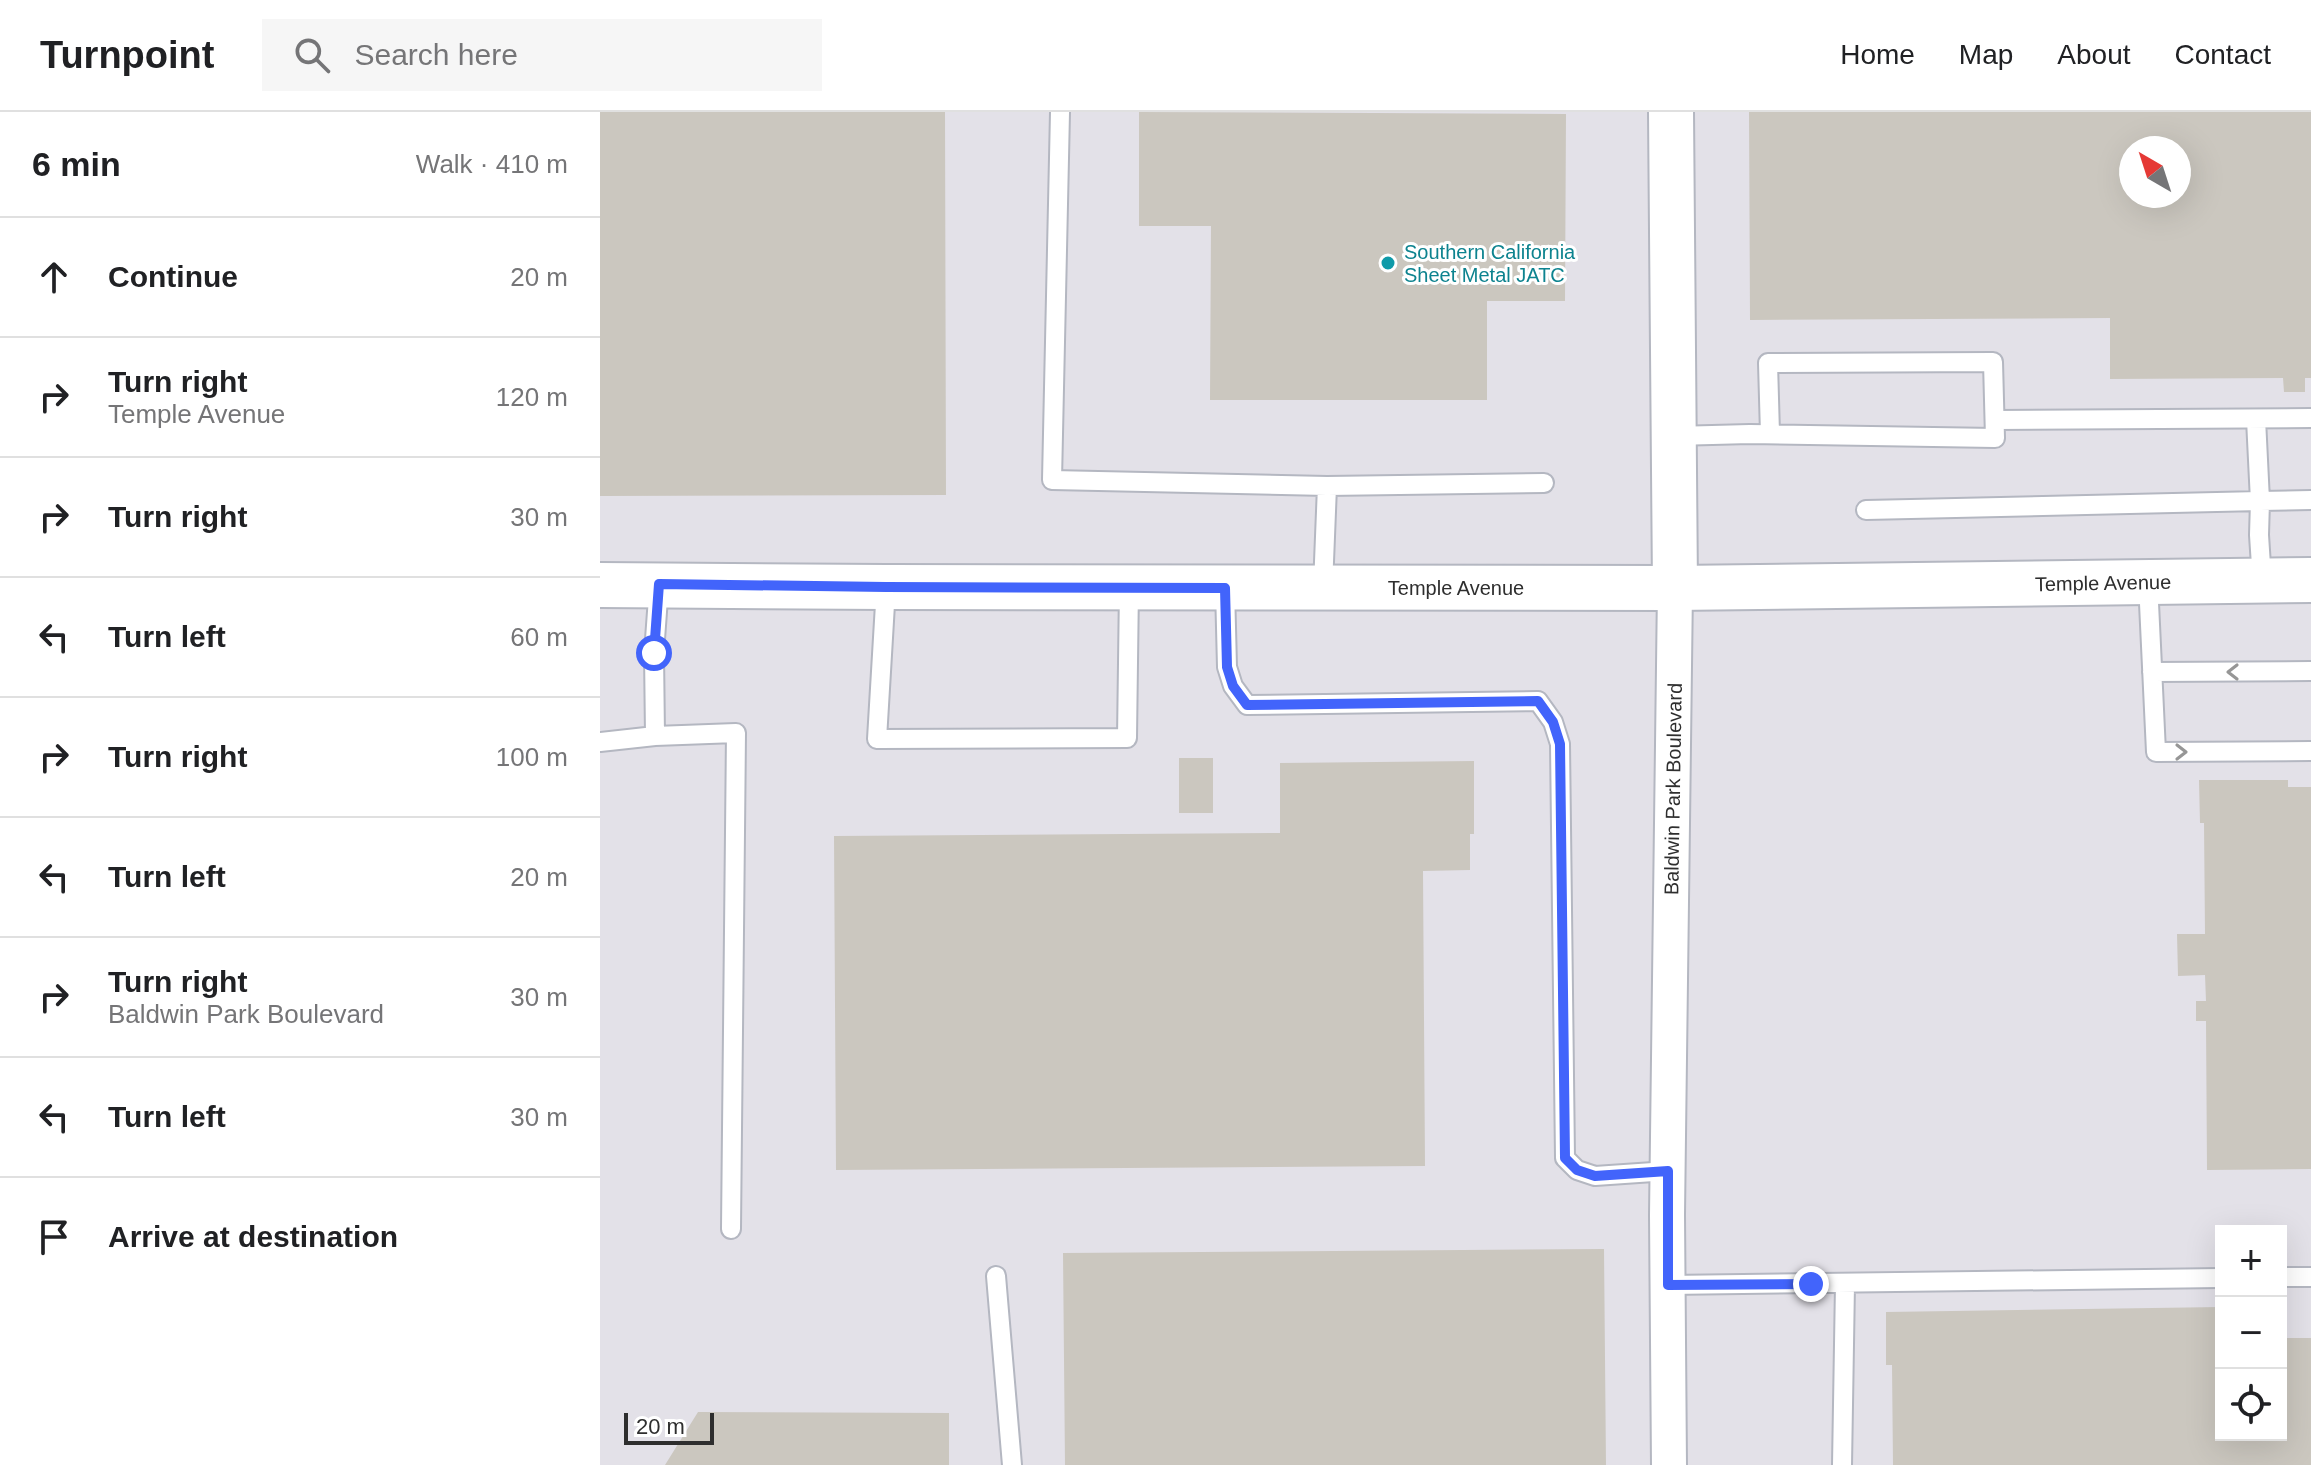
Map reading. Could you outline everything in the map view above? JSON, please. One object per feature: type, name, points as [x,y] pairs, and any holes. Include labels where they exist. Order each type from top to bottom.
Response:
[{"type":"main road","name":"Baldwin Park Boulevard","points":[[1671,112],[1675,588]]},
{"type":"main road","name":"Temple Avenue","points":[[600,585],[1675,588],[2311,580]]},
{"type":"street","name":"Baldwin Park Boulevard","points":[[1669,1465],[1668,1171],[1675,588]]},
{"type":"lane","points":[[1060,112],[1052,480],[1327,486],[1544,483]]},
{"type":"lane","points":[[1674,436],[1770,434],[1995,438],[1993,362],[1768,363],[1770,434]]},
{"type":"lane","points":[[1996,420],[2311,418]]},
{"type":"lane","points":[[2256,419],[2262,581]]},
{"type":"lane","points":[[1323,587],[1327,486]]},
{"type":"lane","points":[[1866,510],[2311,500]]},
{"type":"lane","points":[[2148,582],[2156,752],[2311,751]]},
{"type":"lane","points":[[655,736],[654,653],[659,584]]},
{"type":"lane","points":[[886,587],[877,739],[1127,738],[1129,587]]},
{"type":"lane","points":[[1225,588],[1227,667],[1233,686],[1247,705],[1538,701],[1553,722],[1560,744],[1565,1158],[1577,1170],[1595,1176],[1668,1171]]},
{"type":"lane","points":[[2152,672],[2311,671]]},
{"type":"lane","points":[[600,742],[736,733],[731,1229]]},
{"type":"lane","points":[[996,1276],[1012,1465]]},
{"type":"lane","points":[[2287,1277],[2311,1277]]},
{"type":"lane","points":[[1668,1285],[2215,1278]]},
{"type":"lane","points":[[1842,1465],[1845,1284]]},
{"type":"shaded area","points":[[600,112],[2311,112],[2311,1465],[600,1465]]},
{"type":"building","points":[[600,112],[945,112],[946,495],[600,496]]},
{"type":"building","name":"Southern California Sheet Metal JATC","points":[[1139,112],[1566,114],[1565,301],[1487,301],[1487,400],[1210,400],[1211,226],[1139,226]]},
{"type":"building","points":[[1749,112],[2311,112],[2311,378],[2305,378],[2305,392],[2284,392],[2283,378],[2110,379],[2110,318],[1750,320]]},
{"type":"building","points":[[1179,758],[1213,758],[1213,813],[1179,813]]},
{"type":"building","points":[[1474,761],[1474,834],[1470,834],[1470,870],[1423,871],[1425,1166],[836,1170],[834,836],[1280,833],[1280,763]]},
{"type":"building","points":[[2199,780],[2288,780],[2288,787],[2311,787],[2311,1169],[2207,1170],[2206,1021],[2196,1021],[2196,1001],[2206,1001],[2205,975],[2178,976],[2177,934],[2205,934],[2204,823],[2200,823]]},
{"type":"building","points":[[1604,1249],[1606,1465],[1065,1465],[1063,1253]]},
{"type":"building","points":[[2215,1307],[2215,1441],[2287,1441],[2287,1338],[2311,1338],[2311,1465],[1893,1465],[1892,1365],[1886,1365],[1886,1312]]},
{"type":"building","points":[[698,1412],[949,1413],[949,1465],[665,1465]]},
{"type":"place","name":"Southern California Sheet Metal JATC","points":[[1388,263]]},
{"type":"route","points":[[654,653],[659,584],[1225,588],[1227,667],[1233,686],[1247,705],[1538,701],[1553,722],[1560,744],[1565,1158],[1577,1170],[1595,1176],[1668,1171],[1668,1285],[1811,1284]]}]
